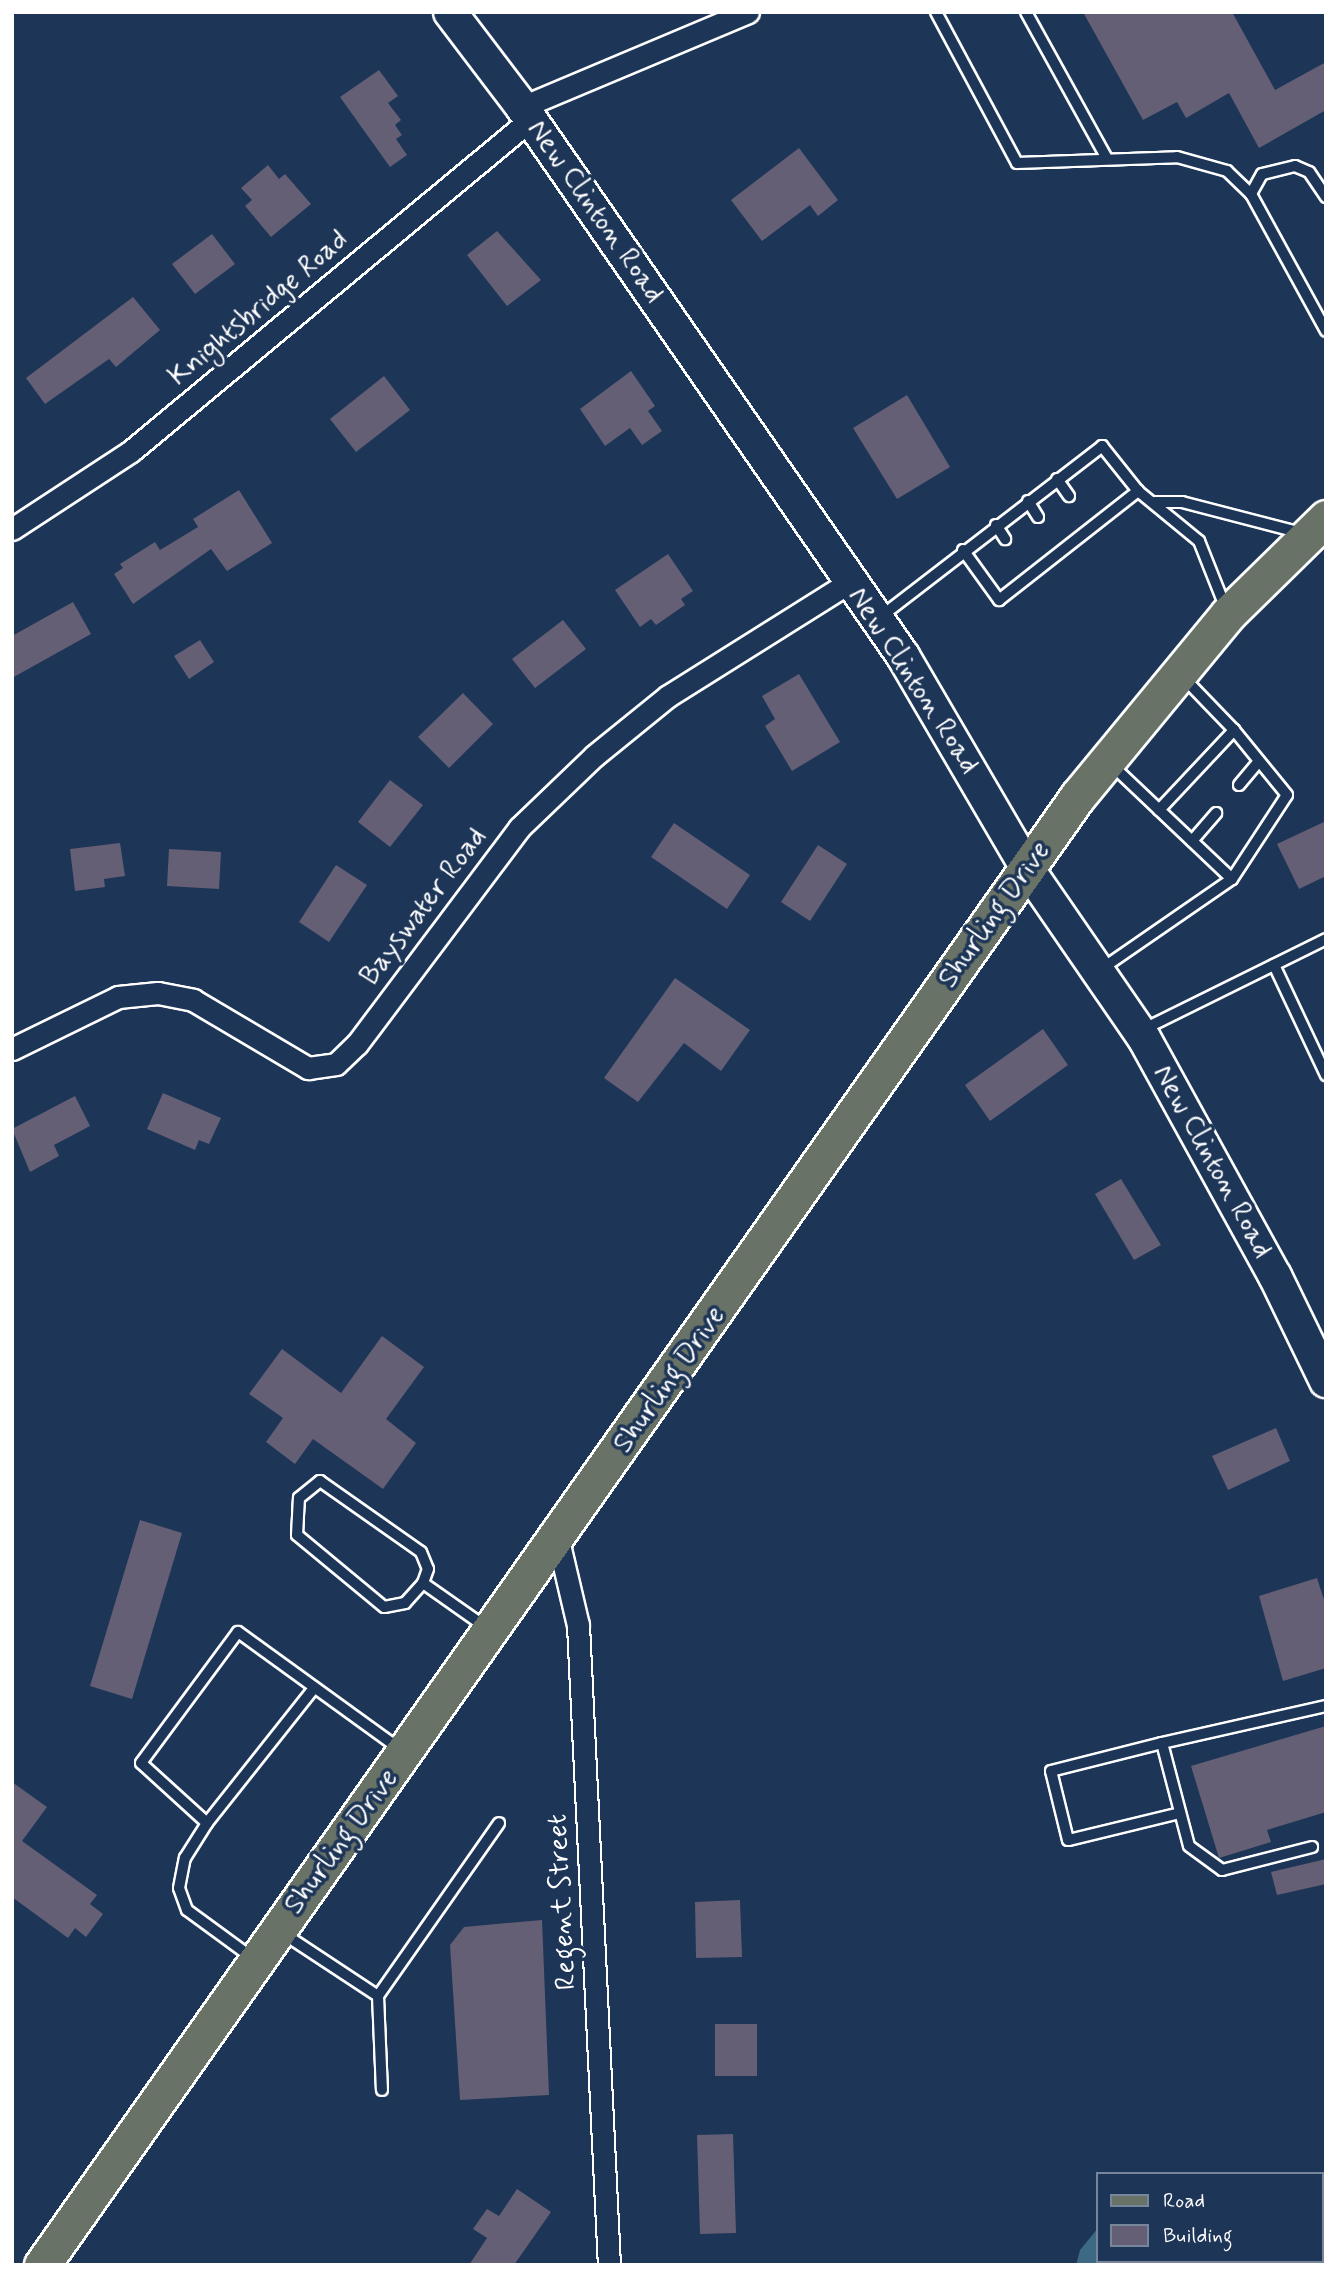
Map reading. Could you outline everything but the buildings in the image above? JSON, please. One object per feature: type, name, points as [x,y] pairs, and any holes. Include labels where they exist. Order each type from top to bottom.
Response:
[{"type":"main road","name":"Shurling Drive","points":[[42,2265],[558,1540],[1106,759],[1228,614],[1317,526]]},
{"type":"street","name":"New Clinton Road","points":[[450,12],[526,113],[877,620],[1027,868],[1139,1031],[1275,1276],[1326,1381]]},
{"type":"street","name":"Knightsbridge Road","points":[[12,529],[131,451],[526,113],[748,12]]},
{"type":"street","name":"Bayswater Road","points":[[12,1049],[118,997],[158,993],[193,1000],[308,1068],[336,1064],[358,1044],[519,828],[594,756],[668,696],[850,582]]},
{"type":"street","name":"Regent Street","points":[[558,1540],[578,1625],[609,2265]]},
{"type":"lane","points":[[936,12],[1017,163],[1105,157],[1209,162],[1251,194],[1326,331]]},
{"type":"lane","points":[[1026,12],[1105,157]]},
{"type":"lane","points":[[1251,194],[1262,174],[1295,166],[1309,172],[1326,197]]},
{"type":"lane","points":[[877,620],[962,550],[1102,446],[1138,491],[1199,541],[1228,614]]},
{"type":"lane","points":[[1057,479],[1069,496]]},
{"type":"lane","points":[[962,550],[999,600],[1029,576],[1057,547],[1138,491]]},
{"type":"lane","points":[[1028,501],[1038,517]]},
{"type":"lane","points":[[1154,502],[1182,502],[1317,526]]},
{"type":"lane","points":[[996,525],[1005,539]]},
{"type":"lane","points":[[1023,566],[1029,576]]},
{"type":"lane","points":[[1098,972],[1232,879],[1287,795],[1234,730],[1178,672]]},
{"type":"lane","points":[[1159,810],[1234,730]]},
{"type":"lane","points":[[1106,759],[1232,879]]},
{"type":"lane","points":[[1239,785],[1259,761]]},
{"type":"lane","points":[[1192,841],[1216,813]]},
{"type":"lane","points":[[1139,1031],[1326,939]]},
{"type":"lane","points":[[1273,965],[1326,1075]]},
{"type":"lane","points":[[320,1481],[421,1552],[428,1569],[423,1583],[405,1603],[384,1606],[297,1535],[299,1498],[320,1481]]},
{"type":"lane","points":[[423,1583],[493,1632]]},
{"type":"lane","points":[[207,1823],[141,1763],[238,1632],[406,1754]]},
{"type":"lane","points":[[257,1961],[201,1924],[187,1910],[179,1888],[185,1858],[207,1823],[314,1688]]},
{"type":"lane","points":[[1180,1813],[1069,1840],[1051,1771],[1326,1706]]},
{"type":"lane","points":[[1161,1743],[1189,1846],[1222,1870],[1312,1847]]},
{"type":"lane","points":[[382,2090],[378,1996],[499,1824]]},
{"type":"lane","points":[[279,1931],[378,1996]]},
{"type":"water","points":[[1096,2230],[1096,2263],[1273,2265],[1076,2265],[1080,2250]]}]
